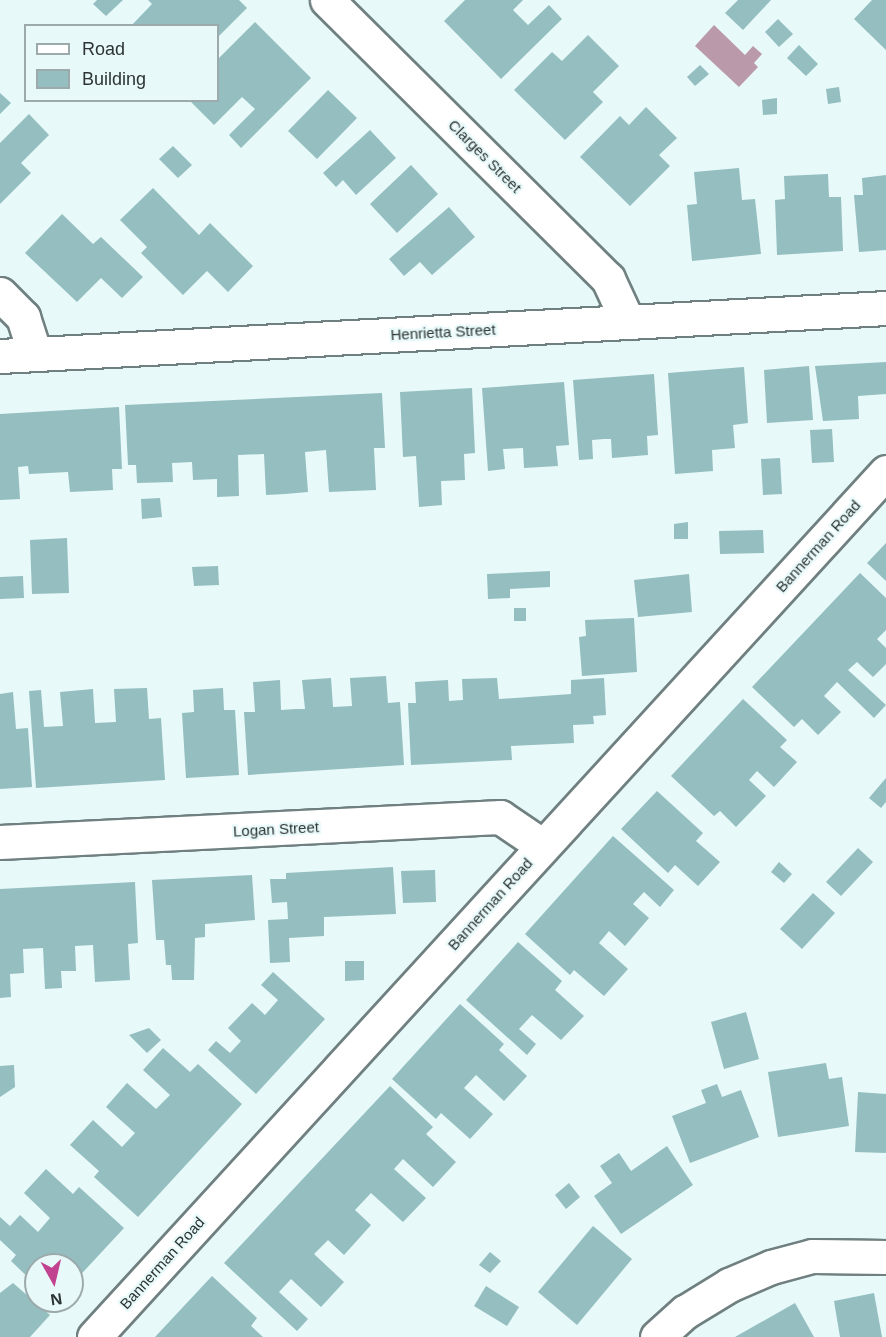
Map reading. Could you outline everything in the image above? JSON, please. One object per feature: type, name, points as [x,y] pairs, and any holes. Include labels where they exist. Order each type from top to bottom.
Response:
[{"type":"street","name":"Clarges Street","points":[[327,0],[608,279],[628,322]]},
{"type":"street","points":[[0,294],[23,317],[35,354]]},
{"type":"street","name":"Henrietta Street","points":[[0,356],[886,308]]},
{"type":"street","name":"Bannerman Road","points":[[94,1337],[886,472]]},
{"type":"street","name":"Logan Street","points":[[0,842],[500,817],[543,846]]},
{"type":"street","points":[[657,1337],[684,1312],[720,1290],[771,1267],[812,1257],[886,1257]]},
{"type":"shaded area","points":[[714,25],[745,55],[753,46],[762,54],[754,63],[758,67],[739,87],[695,46]]},
{"type":"building","points":[[97,0],[123,0],[106,16],[93,4]]},
{"type":"building","points":[[148,0],[239,0],[247,8],[219,36],[219,24],[133,24],[152,4]]},
{"type":"building","points":[[465,0],[523,0],[513,10],[528,25],[549,5],[562,19],[501,79],[444,21]]},
{"type":"building","points":[[738,0],[771,0],[743,30],[725,13]]},
{"type":"building","points":[[872,0],[886,0],[886,50],[854,19]]},
{"type":"building","points":[[778,19],[793,34],[779,47],[765,32]]},
{"type":"building","points":[[255,22],[311,78],[241,148],[229,135],[255,109],[242,97],[214,125],[191,102],[219,102],[219,58]]},
{"type":"building","points":[[588,35],[619,66],[593,92],[603,102],[565,140],[514,90],[552,52],[562,61]]},
{"type":"building","points":[[799,45],[818,64],[806,76],[787,58]]},
{"type":"building","points":[[700,65],[709,74],[695,86],[687,77]]},
{"type":"building","points":[[839,87],[841,102],[828,104],[826,89]]},
{"type":"building","points":[[328,90],[357,118],[317,159],[288,131]]},
{"type":"building","points":[[0,93],[11,103],[0,114]]},
{"type":"building","points":[[777,98],[777,114],[763,115],[762,100]]},
{"type":"building","points":[[646,107],[677,138],[659,155],[670,166],[630,206],[580,157],[620,116],[629,125]]},
{"type":"building","points":[[29,114],[49,135],[21,163],[31,173],[0,204],[0,143]]},
{"type":"building","points":[[370,130],[396,158],[356,195],[343,180],[336,187],[323,173]]},
{"type":"building","points":[[173,146],[192,165],[178,178],[159,159]]},
{"type":"building","points":[[411,165],[438,194],[397,233],[370,204]]},
{"type":"building","points":[[739,168],[742,200],[755,199],[761,254],[692,261],[687,205],[697,204],[694,172]]},
{"type":"building","points":[[828,174],[829,197],[841,197],[843,251],[777,255],[775,200],[785,199],[784,176]]},
{"type":"building","points":[[886,175],[886,250],[859,252],[854,195],[863,195],[862,178]]},
{"type":"building","points":[[153,188],[199,235],[210,223],[253,266],[228,292],[207,271],[183,295],[141,253],[147,247],[120,220]]},
{"type":"building","points":[[449,207],[475,237],[432,275],[420,262],[404,276],[389,259]]},
{"type":"building","points":[[62,214],[93,244],[101,237],[143,277],[122,298],[101,278],[77,302],[25,253]]},
{"type":"building","points":[[886,362],[886,394],[858,396],[859,419],[823,421],[815,366]]},
{"type":"building","points":[[809,366],[813,420],[767,423],[764,370]]},
{"type":"building","points":[[744,367],[748,423],[733,425],[735,448],[712,450],[713,471],[675,474],[668,373]]},
{"type":"building","points":[[654,374],[658,435],[647,436],[648,455],[612,458],[611,439],[604,439],[592,440],[593,459],[579,460],[573,380]]},
{"type":"building","points":[[564,382],[569,445],[556,446],[558,466],[524,468],[523,448],[503,449],[505,469],[488,471],[482,388]]},
{"type":"building","points":[[472,388],[475,453],[464,454],[465,480],[441,481],[442,505],[419,507],[416,456],[403,457],[400,392]]},
{"type":"building","points":[[382,393],[385,448],[374,448],[376,490],[329,492],[326,450],[305,452],[308,492],[285,494],[266,495],[264,454],[238,455],[239,496],[217,497],[217,479],[193,480],[192,462],[172,463],[173,482],[137,483],[136,465],[128,465],[125,405]]},
{"type":"building","points":[[119,407],[122,469],[112,469],[113,490],[70,492],[68,472],[29,474],[28,466],[18,467],[20,499],[0,500],[0,414]]},
{"type":"building","points":[[832,429],[834,462],[812,463],[810,430]]},
{"type":"building","points":[[780,458],[782,494],[763,495],[761,459]]},
{"type":"building","points":[[160,498],[162,517],[142,519],[141,499]]},
{"type":"building","points":[[688,522],[688,539],[674,539],[674,524]]},
{"type":"building","points":[[763,530],[764,553],[720,554],[719,531]]},
{"type":"building","points":[[67,538],[69,593],[32,594],[30,540]]},
{"type":"building","points":[[886,543],[886,581],[867,563]]},
{"type":"building","points":[[218,566],[219,585],[194,586],[192,567]]},
{"type":"building","points":[[550,571],[550,587],[510,589],[510,598],[488,599],[487,574]]},
{"type":"building","points":[[860,573],[886,598],[886,630],[877,639],[886,648],[886,664],[873,677],[857,662],[848,670],[886,705],[874,718],[837,682],[824,696],[841,712],[818,735],[802,719],[794,727],[752,687]]},
{"type":"building","points":[[689,574],[692,612],[638,617],[634,580]]},
{"type":"building","points":[[23,576],[24,598],[0,599],[0,577]]},
{"type":"building","points":[[514,608],[526,608],[526,621],[514,621]]},
{"type":"building","points":[[634,618],[637,672],[582,676],[579,637],[586,636],[585,620]]},
{"type":"building","points":[[386,676],[388,703],[400,702],[404,765],[248,775],[244,712],[255,712],[253,682],[280,680],[281,710],[305,709],[302,680],[331,678],[333,707],[352,706],[350,678]]},
{"type":"building","points":[[497,678],[499,699],[571,694],[571,680],[604,678],[606,715],[593,716],[594,724],[573,725],[574,743],[511,746],[512,760],[411,765],[408,703],[416,703],[415,682],[448,680],[449,701],[463,700],[462,679]]},
{"type":"building","points":[[147,688],[149,719],[161,718],[165,780],[36,788],[29,691],[41,690],[44,727],[63,726],[60,692],[93,689],[95,723],[116,722],[114,689]]},
{"type":"building","points":[[223,688],[224,710],[235,710],[239,775],[186,778],[182,713],[194,712],[193,690]]},
{"type":"building","points":[[13,692],[16,729],[28,728],[32,787],[0,789],[0,694]]},
{"type":"building","points":[[743,699],[787,740],[780,747],[797,762],[774,787],[757,771],[749,780],[766,796],[736,827],[720,811],[714,816],[671,776]]},
{"type":"building","points":[[886,778],[886,802],[881,808],[869,798]]},
{"type":"building","points":[[657,791],[703,833],[696,841],[720,862],[698,886],[675,865],[668,873],[621,829]]},
{"type":"building","points":[[613,836],[674,890],[660,907],[644,892],[633,904],[649,918],[625,946],[609,931],[599,943],[628,969],[604,996],[574,970],[570,975],[525,934]]},
{"type":"building","points":[[858,848],[873,862],[841,896],[826,882]]},
{"type":"building","points":[[779,862],[792,874],[784,883],[771,872]]},
{"type":"building","points":[[393,867],[396,914],[324,917],[324,936],[289,938],[290,962],[270,963],[268,920],[288,919],[287,902],[272,903],[270,879],[286,879],[286,873]]},
{"type":"building","points":[[435,870],[436,902],[403,903],[401,871]]},
{"type":"building","points":[[252,875],[255,920],[205,924],[205,937],[195,938],[194,980],[172,980],[171,965],[166,965],[164,940],[156,940],[152,880]]},
{"type":"building","points":[[135,882],[138,943],[128,944],[130,980],[95,982],[93,945],[75,946],[76,971],[61,971],[62,988],[45,989],[43,948],[23,949],[24,973],[10,974],[11,997],[0,998],[0,889]]},
{"type":"building","points":[[813,893],[835,913],[802,949],[780,929]]},
{"type":"building","points":[[518,942],[562,981],[555,990],[584,1016],[561,1040],[532,1015],[519,1029],[536,1044],[527,1055],[466,1000]]},
{"type":"building","points":[[345,961],[364,961],[364,980],[345,981]]},
{"type":"building","points":[[273,972],[325,1019],[256,1094],[208,1050],[216,1041],[230,1053],[241,1041],[228,1028],[252,1003],[265,1015],[278,1000],[261,985]]},
{"type":"building","points":[[460,1004],[504,1044],[499,1050],[527,1076],[504,1101],[476,1075],[464,1088],[493,1114],[470,1139],[441,1113],[436,1119],[392,1079]]},
{"type":"building","points":[[746,1012],[759,1059],[724,1069],[711,1022]]},
{"type":"building","points":[[149,1028],[161,1040],[147,1053],[129,1035]]},
{"type":"building","points":[[163,1048],[190,1072],[198,1064],[242,1104],[138,1217],[94,1177],[99,1171],[70,1145],[93,1120],[122,1147],[135,1133],[106,1107],[127,1083],[156,1109],[170,1095],[143,1070]]},
{"type":"building","points":[[826,1063],[829,1079],[842,1077],[849,1126],[778,1137],[768,1072]]},
{"type":"building","points":[[14,1065],[15,1087],[0,1097],[0,1066]]},
{"type":"building","points":[[717,1084],[722,1097],[741,1090],[759,1137],[690,1163],[672,1116],[706,1103],[701,1090]]},
{"type":"building","points":[[390,1086],[433,1127],[426,1134],[456,1162],[433,1187],[403,1159],[394,1169],[426,1198],[403,1222],[371,1193],[355,1210],[371,1225],[344,1255],[328,1240],[314,1254],[344,1282],[321,1307],[291,1279],[279,1292],[308,1319],[297,1331],[224,1263]]},
{"type":"building","points":[[858,1092],[886,1094],[886,1153],[855,1152]]},
{"type":"building","points":[[667,1146],[693,1185],[621,1234],[594,1196],[612,1183],[600,1166],[619,1153],[631,1171]]},
{"type":"building","points":[[46,1169],[73,1194],[79,1187],[124,1228],[84,1271],[84,1253],[24,1253],[24,1273],[11,1261],[16,1255],[0,1240],[0,1217],[10,1226],[20,1215],[38,1232],[50,1218],[24,1193]]},
{"type":"building","points":[[569,1183],[580,1197],[566,1209],[555,1195]]},
{"type":"building","points":[[593,1226],[632,1259],[577,1325],[538,1292]]},
{"type":"building","points":[[490,1252],[501,1261],[490,1273],[479,1265]]},
{"type":"building","points":[[212,1276],[257,1318],[251,1326],[263,1337],[155,1337]]},
{"type":"building","points":[[13,1283],[24,1293],[24,1313],[48,1313],[50,1315],[30,1337],[0,1337],[0,1293]]},
{"type":"building","points":[[486,1286],[519,1307],[507,1326],[474,1306]]},
{"type":"building","points":[[874,1293],[882,1337],[840,1337],[834,1301]]},
{"type":"building","points":[[795,1303],[814,1337],[735,1337],[749,1329]]}]
